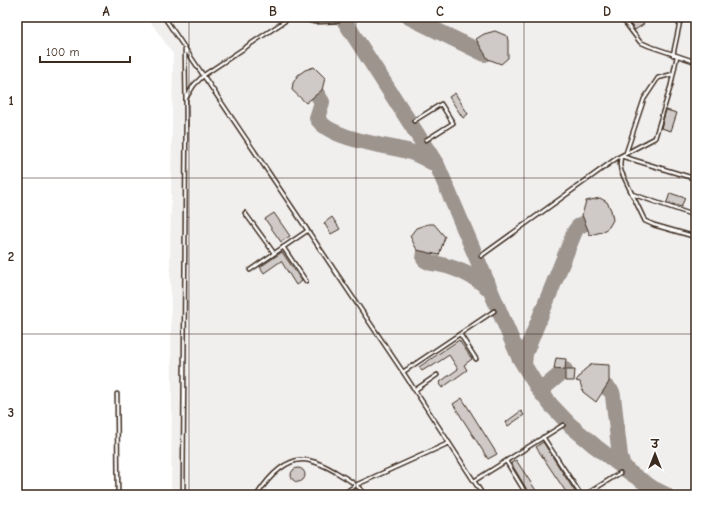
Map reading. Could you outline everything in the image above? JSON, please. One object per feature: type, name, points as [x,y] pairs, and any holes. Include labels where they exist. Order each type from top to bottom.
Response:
[{"type":"lane","points":[[164,17],[403,372],[483,495]]},
{"type":"lane","points":[[186,99],[194,85],[204,75],[291,17]]},
{"type":"lane","points":[[298,17],[314,22],[338,21]]},
{"type":"lane","points":[[621,17],[640,42],[696,62]]},
{"type":"lane","points":[[673,55],[681,17]]},
{"type":"lane","points":[[183,495],[186,99],[184,48]]},
{"type":"lane","points":[[481,256],[621,156],[654,138],[677,56]]},
{"type":"lane","points":[[626,153],[644,99],[658,78],[673,74]]},
{"type":"lane","points":[[414,121],[441,104],[453,123],[426,140]]},
{"type":"lane","points":[[621,156],[696,179]]},
{"type":"lane","points":[[621,156],[621,171],[645,221],[696,237]]},
{"type":"lane","points":[[632,193],[696,216]]},
{"type":"lane","points":[[245,213],[274,253]]},
{"type":"lane","points":[[250,270],[307,231]]},
{"type":"lane","points":[[282,247],[306,281]]},
{"type":"lane","points":[[403,372],[494,311]]},
{"type":"lane","points":[[460,334],[476,359]]},
{"type":"lane","points":[[415,390],[437,375]]},
{"type":"lane","points":[[117,394],[118,495]]},
{"type":"lane","points":[[474,481],[563,424]]},
{"type":"lane","points":[[543,437],[581,495]]},
{"type":"lane","points":[[342,495],[356,485],[449,443]]},
{"type":"lane","points":[[257,495],[263,486],[278,471],[289,463],[301,459],[311,460],[348,479],[366,495]]},
{"type":"lane","points":[[506,461],[527,495]]},
{"type":"lane","points":[[585,495],[620,473]]},
{"type":"shaded area","points":[[147,17],[696,17],[696,495],[171,495],[172,384],[170,262],[173,54]]},
{"type":"building","points":[[625,17],[638,17],[644,24],[635,30]]},
{"type":"building","points":[[495,31],[507,36],[508,41],[508,58],[501,64],[488,59],[476,39],[484,34]]},
{"type":"building","points":[[314,67],[325,78],[322,90],[306,103],[292,90],[293,83],[298,75],[305,70]]},
{"type":"building","points":[[455,93],[468,114],[463,118],[449,97]]},
{"type":"building","points":[[666,110],[677,113],[671,131],[661,128]]},
{"type":"building","points":[[670,193],[685,198],[681,207],[667,202]]},
{"type":"building","points":[[600,198],[607,202],[611,210],[613,220],[609,227],[602,232],[590,235],[582,215],[586,201]]},
{"type":"building","points":[[274,213],[290,236],[281,242],[265,219]]},
{"type":"building","points":[[332,217],[340,229],[331,234],[324,223]]},
{"type":"building","points":[[428,224],[434,224],[445,237],[439,255],[417,250],[410,236],[416,228]]},
{"type":"building","points":[[282,252],[302,281],[296,285],[281,261],[264,273],[260,267]]},
{"type":"building","points":[[459,340],[472,359],[464,365],[467,370],[442,388],[439,384],[441,383],[440,382],[458,369],[449,355],[422,371],[419,367]]},
{"type":"building","points":[[556,358],[566,359],[565,370],[554,369]]},
{"type":"building","points":[[592,364],[609,365],[609,382],[596,402],[583,392],[580,382],[576,381],[584,370]]},
{"type":"building","points":[[565,370],[575,370],[574,381],[565,381]]},
{"type":"building","points":[[462,398],[497,454],[488,459],[453,404]]},
{"type":"building","points":[[521,411],[524,415],[508,426],[506,422]]},
{"type":"building","points":[[543,442],[577,495],[568,495],[536,447]]},
{"type":"building","points":[[516,460],[539,495],[530,495],[511,463]]},
{"type":"building","points":[[298,468],[303,470],[305,475],[303,480],[298,482],[293,480],[291,475],[293,470]]},
{"type":"taxiway","points":[[342,17],[437,165],[519,357],[539,390],[570,425],[595,446],[629,472],[654,489],[666,495]]},
{"type":"taxiway","points":[[409,17],[485,54]]},
{"type":"taxiway","points":[[317,94],[322,102],[317,118],[323,125],[333,131],[358,140],[411,152],[435,164]]},
{"type":"taxiway","points":[[524,365],[525,354],[575,231],[578,227],[585,223]]},
{"type":"taxiway","points":[[425,252],[424,259],[426,261],[448,266],[461,271],[473,277],[489,289]]},
{"type":"taxiway","points":[[544,396],[544,389],[546,386],[565,370]]},
{"type":"taxiway","points":[[606,387],[612,392],[620,456],[622,464],[628,471]]}]
